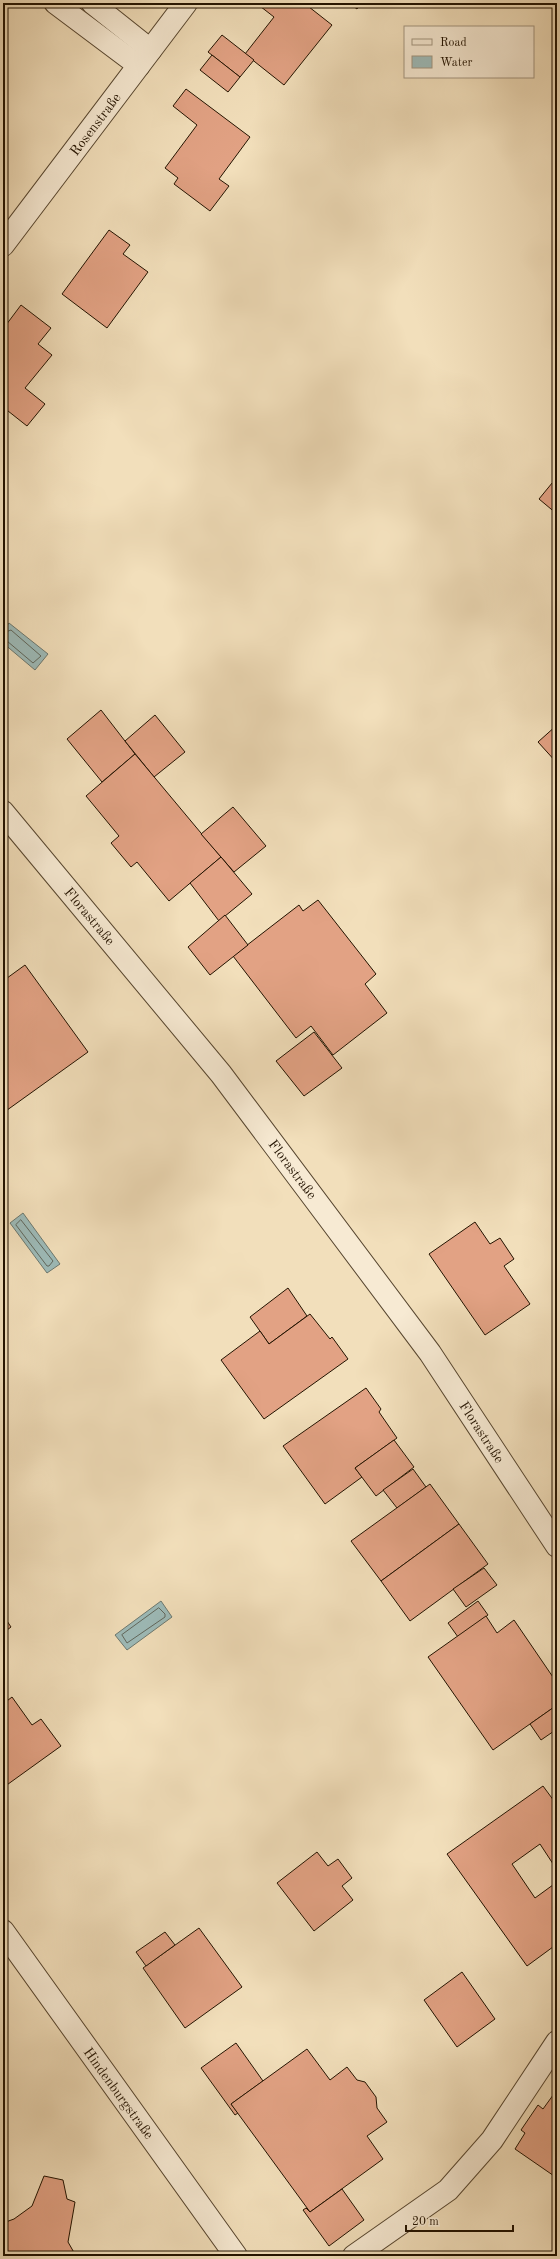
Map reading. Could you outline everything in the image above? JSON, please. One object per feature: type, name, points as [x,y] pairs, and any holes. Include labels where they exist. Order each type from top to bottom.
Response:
[{"type":"street","name":"Rosenstraße","points":[[3,245],[186,3]]},
{"type":"street","name":"Florastraße","points":[[3,812],[221,1074],[430,1353],[557,1546]]},
{"type":"street","name":"Hindenburgstraße","points":[[3,1931],[236,2256]]},
{"type":"street","points":[[354,2256],[448,2190],[492,2140],[557,2042]]},
{"type":"lane","points":[[55,3],[145,58]]},
{"type":"lane","points":[[92,3],[145,58]]},
{"type":"water","points":[[9,623],[48,654],[35,670],[3,643],[3,631]]},
{"type":"water","points":[[23,1213],[60,1264],[47,1273],[10,1223]]},
{"type":"water","points":[[161,1601],[172,1617],[127,1650],[115,1635]]},
{"type":"building","points":[[256,3],[304,3],[332,25],[284,85],[245,54],[274,17]]},
{"type":"building","points":[[349,3],[361,3],[357,9]]},
{"type":"building","points":[[222,35],[254,60],[240,77],[208,52]]},
{"type":"building","points":[[212,55],[240,77],[228,92],[200,70]]},
{"type":"building","points":[[186,89],[250,137],[219,179],[229,186],[210,211],[174,184],[178,178],[165,168],[197,125],[173,106]]},
{"type":"building","points":[[109,230],[130,245],[123,254],[148,272],[107,328],[62,294]]},
{"type":"building","points":[[21,305],[51,328],[38,344],[52,355],[25,388],[45,404],[27,426],[3,407],[3,329]]},
{"type":"building","points":[[557,477],[557,514],[539,499]]},
{"type":"building","points":[[101,710],[135,754],[102,782],[67,739]]},
{"type":"building","points":[[155,715],[185,752],[154,777],[125,741]]},
{"type":"building","points":[[557,725],[557,763],[538,742]]},
{"type":"building","points":[[135,754],[221,857],[169,901],[137,862],[131,867],[111,843],[119,836],[86,796]]},
{"type":"building","points":[[233,807],[266,846],[234,872],[201,834]]},
{"type":"building","points":[[221,857],[252,894],[219,921],[190,883]]},
{"type":"building","points":[[318,900],[376,974],[365,984],[387,1013],[333,1055],[311,1026],[296,1038],[233,956],[299,905],[303,911]]},
{"type":"building","points":[[225,915],[248,945],[210,975],[188,947]]},
{"type":"building","points":[[25,965],[88,1052],[3,1113],[3,981]]},
{"type":"building","points":[[314,1032],[342,1068],[304,1096],[276,1061]]},
{"type":"building","points":[[475,1222],[490,1244],[500,1238],[514,1259],[504,1266],[530,1304],[485,1335],[429,1254]]},
{"type":"building","points":[[288,1288],[307,1316],[269,1344],[250,1317]]},
{"type":"building","points":[[310,1314],[330,1339],[332,1337],[348,1359],[264,1419],[221,1360],[260,1331],[269,1344]]},
{"type":"building","points":[[366,1388],[381,1409],[379,1412],[397,1438],[355,1468],[362,1477],[325,1504],[283,1446]]},
{"type":"building","points":[[394,1440],[414,1467],[376,1496],[355,1468]]},
{"type":"building","points":[[413,1469],[426,1487],[397,1508],[383,1490]]},
{"type":"building","points":[[430,1484],[459,1524],[381,1581],[351,1541]]},
{"type":"building","points":[[459,1524],[488,1564],[410,1621],[381,1581]]},
{"type":"building","points":[[484,1568],[497,1585],[466,1607],[453,1589]]},
{"type":"building","points":[[478,1601],[488,1615],[458,1637],[448,1623]]},
{"type":"building","points":[[3,1615],[11,1627],[3,1633]]},
{"type":"building","points":[[486,1616],[497,1633],[514,1620],[557,1683],[557,1705],[493,1750],[428,1657]]},
{"type":"building","points":[[12,1697],[32,1725],[41,1719],[61,1746],[4,1787],[3,1704]]},
{"type":"building","points":[[557,1705],[557,1729],[541,1740],[530,1724]]},
{"type":"building","points":[[543,1786],[557,1805],[557,1870],[540,1844],[512,1864],[535,1898],[557,1882],[557,1944],[527,1966],[447,1854]]},
{"type":"building","points":[[317,1852],[328,1866],[338,1859],[352,1878],[342,1886],[353,1900],[314,1931],[277,1883]]},
{"type":"building","points":[[199,1928],[242,1987],[185,2028],[143,1968]]},
{"type":"building","points":[[165,1932],[175,1945],[146,1966],[136,1952]]},
{"type":"building","points":[[462,1972],[495,2019],[457,2047],[424,2000]]},
{"type":"building","points":[[236,2043],[263,2081],[231,2104],[238,2113],[235,2115],[201,2068]]},
{"type":"building","points":[[307,2049],[330,2080],[347,2067],[357,2080],[365,2082],[376,2097],[377,2108],[387,2122],[367,2136],[383,2159],[310,2212],[231,2104]]},
{"type":"building","points":[[556,2091],[557,2178],[515,2149],[525,2133],[521,2130],[538,2105],[543,2109]]},
{"type":"building","points":[[44,2176],[63,2180],[67,2199],[75,2202],[68,2242],[76,2256],[3,2256],[3,2223],[14,2219],[32,2206]]},
{"type":"building","points":[[342,2189],[364,2220],[329,2246],[303,2210],[306,2208],[310,2212]]}]
